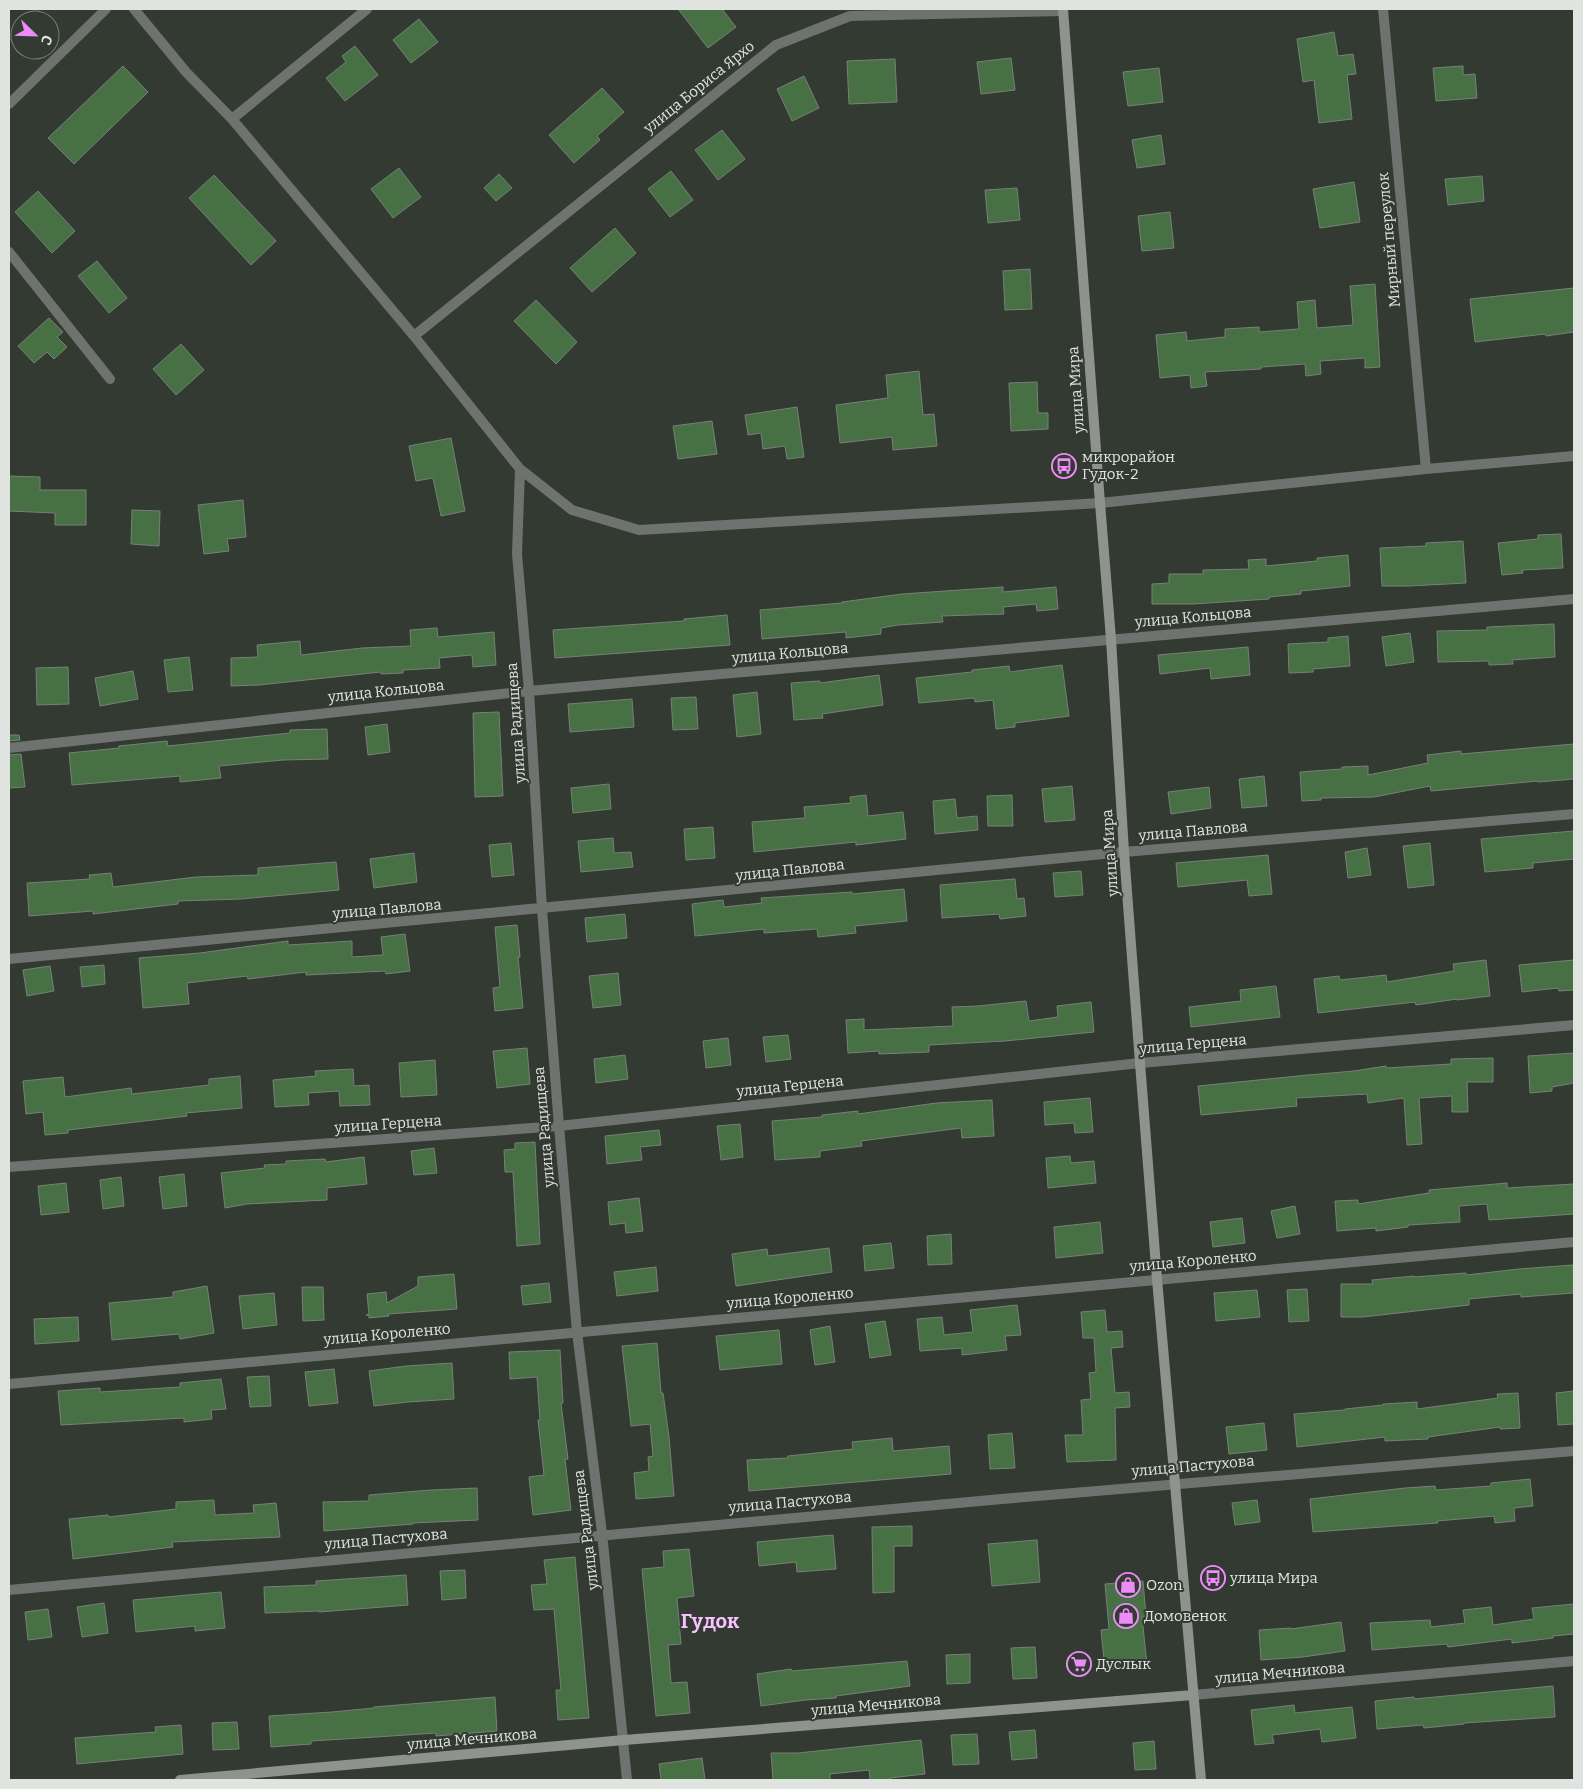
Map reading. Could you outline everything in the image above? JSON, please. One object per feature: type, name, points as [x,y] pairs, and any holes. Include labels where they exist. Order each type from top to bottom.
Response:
[{"type":"main road","name":"улица Мира","points":[[1063,10],[1112,639],[1124,852],[1140,1063],[1201,1780]]},
{"type":"main road","name":"улица Мечникова","points":[[180,1780],[624,1740],[1193,1695]]},
{"type":"street","points":[[9,104],[106,9]]},
{"type":"street","points":[[134,9],[186,72],[232,119],[414,336],[520,469],[572,510],[640,530],[1100,503],[1426,469],[1574,456]]},
{"type":"street","points":[[232,119],[367,9]]},
{"type":"street","name":"Мирный переулок","points":[[1383,9],[1426,469]]},
{"type":"street","name":"улица Бориса Ярхо","points":[[414,336],[776,45],[850,16],[1063,10]]},
{"type":"street","points":[[9,252],[110,379]]},
{"type":"street","name":"улица Радищева","points":[[520,469],[517,554],[529,691],[542,909],[559,1126],[577,1332],[602,1533],[628,1780]]},
{"type":"street","name":"улица Кольцова","points":[[9,748],[529,691],[1574,599]]},
{"type":"street","name":"улица Павлова","points":[[9,959],[1124,852],[1574,814]]},
{"type":"street","name":"улица Герцена","points":[[9,1167],[559,1126],[1140,1063],[1574,1025]]},
{"type":"street","name":"улица Короленко","points":[[9,1384],[1574,1242]]},
{"type":"street","name":"улица Пастухова","points":[[9,1590],[602,1533],[1176,1483],[1574,1451]]},
{"type":"street","name":"улица Мечникова","points":[[1193,1695],[1574,1661]]},
{"type":"building","points":[[678,9],[722,9],[736,27],[708,48]]},
{"type":"building","points":[[419,19],[438,42],[411,63],[393,40]]},
{"type":"building","points":[[1334,32],[1338,56],[1353,54],[1356,74],[1347,75],[1352,119],[1319,123],[1314,80],[1303,82],[1297,39]]},
{"type":"building","points":[[355,46],[378,75],[345,101],[326,78],[346,62],[342,56]]},
{"type":"building","points":[[1011,58],[1015,90],[981,94],[977,62]]},
{"type":"building","points":[[895,59],[897,102],[849,104],[847,61]]},
{"type":"building","points":[[123,66],[148,92],[74,164],[48,138]]},
{"type":"building","points":[[1463,66],[1463,75],[1475,74],[1477,98],[1436,101],[1433,68]]},
{"type":"building","points":[[1159,68],[1163,102],[1128,106],[1123,72]]},
{"type":"building","points":[[804,76],[819,108],[792,121],[777,89]]},
{"type":"building","points":[[602,88],[624,112],[597,136],[600,140],[574,163],[549,135]]},
{"type":"building","points":[[722,130],[745,159],[718,180],[695,150]]},
{"type":"building","points":[[1161,135],[1165,164],[1137,168],[1132,140]]},
{"type":"building","points":[[399,168],[421,197],[393,218],[371,189]]},
{"type":"building","points":[[671,171],[693,200],[670,217],[648,189]]},
{"type":"building","points":[[499,174],[512,188],[496,201],[484,188]]},
{"type":"building","points":[[214,175],[276,241],[251,265],[189,198]]},
{"type":"building","points":[[1482,176],[1484,201],[1448,205],[1445,179]]},
{"type":"building","points":[[1354,182],[1360,222],[1320,228],[1313,189]]},
{"type":"building","points":[[1017,188],[1020,220],[988,223],[985,190]]},
{"type":"building","points":[[38,191],[75,231],[52,253],[15,212]]},
{"type":"building","points":[[1170,212],[1174,248],[1142,251],[1138,216]]},
{"type":"building","points":[[615,228],[636,253],[592,292],[570,268]]},
{"type":"building","points":[[97,261],[127,298],[109,313],[78,276]]},
{"type":"building","points":[[1030,269],[1032,309],[1005,310],[1003,271]]},
{"type":"building","points":[[1375,284],[1380,367],[1365,368],[1365,358],[1320,361],[1321,374],[1306,376],[1305,364],[1205,372],[1207,386],[1191,388],[1190,375],[1160,378],[1156,335],[1186,332],[1187,341],[1225,337],[1225,329],[1259,327],[1259,332],[1299,329],[1297,302],[1315,300],[1317,328],[1353,325],[1350,286]]},
{"type":"building","points":[[1574,288],[1574,332],[1475,342],[1470,299]]},
{"type":"building","points":[[536,300],[577,342],[556,364],[514,321]]},
{"type":"building","points":[[49,318],[63,332],[57,337],[67,347],[54,359],[47,352],[34,363],[18,346]]},
{"type":"building","points":[[181,344],[204,370],[176,395],[153,369]]},
{"type":"building","points":[[919,371],[923,415],[934,414],[937,446],[893,450],[892,437],[840,443],[836,405],[888,398],[886,375]]},
{"type":"building","points":[[1037,382],[1038,413],[1048,413],[1048,429],[1011,431],[1009,383]]},
{"type":"building","points":[[797,407],[804,457],[787,459],[785,446],[763,449],[761,433],[748,435],[745,415]]},
{"type":"building","points":[[712,421],[717,454],[678,459],[673,426]]},
{"type":"building","points":[[451,438],[465,511],[441,516],[433,478],[416,481],[409,446]]},
{"type":"building","points":[[9,476],[40,477],[40,490],[86,490],[86,525],[55,525],[55,513],[9,511]]},
{"type":"building","points":[[243,500],[246,537],[227,539],[229,551],[204,554],[198,505]]},
{"type":"building","points":[[132,510],[160,511],[159,546],[131,544]]},
{"type":"building","points":[[1561,534],[1563,568],[1522,570],[1523,573],[1502,575],[1498,543],[1538,539],[1538,535]]},
{"type":"building","points":[[1463,541],[1466,583],[1382,586],[1380,548],[1426,546],[1426,543]]},
{"type":"building","points":[[1348,555],[1350,586],[1301,591],[1301,594],[1269,597],[1269,599],[1193,604],[1152,604],[1152,584],[1169,583],[1169,574],[1203,574],[1203,570],[1249,569],[1248,560],[1266,559],[1266,566],[1317,561],[1317,558]]},
{"type":"building","points":[[1003,587],[1003,592],[1056,587],[1058,609],[1037,611],[1036,604],[1003,607],[1004,614],[942,616],[943,622],[881,628],[881,634],[846,638],[846,632],[762,639],[760,610],[842,603],[902,594]]},
{"type":"building","points":[[727,615],[730,645],[555,658],[553,630],[684,621],[684,619]]},
{"type":"building","points":[[1554,624],[1555,657],[1512,660],[1513,664],[1489,665],[1489,661],[1438,662],[1437,631],[1487,630],[1487,627]]},
{"type":"building","points":[[437,628],[438,637],[494,632],[496,665],[473,667],[472,655],[439,658],[440,668],[403,670],[403,673],[381,674],[381,672],[259,685],[231,686],[231,658],[258,657],[257,645],[300,641],[301,655],[362,648],[411,646],[410,630]]},
{"type":"building","points":[[1410,633],[1414,662],[1386,666],[1382,637]]},
{"type":"building","points":[[1348,636],[1350,666],[1313,669],[1313,672],[1289,673],[1288,644],[1328,642],[1328,638]]},
{"type":"building","points":[[1248,647],[1250,675],[1211,679],[1210,668],[1160,674],[1158,655]]},
{"type":"building","points":[[189,657],[193,690],[168,692],[164,660]]},
{"type":"building","points":[[1062,665],[1069,716],[1015,723],[1015,727],[996,729],[993,700],[975,702],[974,698],[919,703],[916,678],[1009,666],[1010,672]]},
{"type":"building","points":[[68,667],[69,704],[37,705],[36,668]]},
{"type":"building","points":[[133,671],[138,699],[100,706],[95,678]]},
{"type":"building","points":[[879,675],[883,705],[822,714],[823,718],[794,720],[791,683],[820,681],[820,683]]},
{"type":"building","points":[[757,692],[761,734],[737,737],[733,695]]},
{"type":"building","points":[[696,697],[698,729],[673,730],[671,698]]},
{"type":"building","points":[[632,699],[634,727],[570,732],[568,704]]},
{"type":"building","points":[[499,712],[503,796],[475,797],[473,713]]},
{"type":"building","points":[[387,724],[390,752],[368,755],[365,727]]},
{"type":"building","points":[[327,729],[328,759],[283,760],[219,766],[221,778],[180,782],[180,776],[72,785],[69,753],[167,741],[168,746],[290,733],[290,730]]},
{"type":"building","points":[[9,735],[19,735],[20,740],[9,741]]},
{"type":"building","points":[[1574,744],[1574,779],[1431,791],[1430,786],[1374,797],[1321,798],[1321,800],[1302,801],[1300,772],[1368,766],[1368,775],[1428,763],[1427,755],[1461,751],[1461,754]]},
{"type":"building","points":[[21,754],[25,787],[9,788],[9,755]]},
{"type":"building","points":[[1264,776],[1267,806],[1242,808],[1239,779]]},
{"type":"building","points":[[609,784],[611,809],[573,813],[571,788]]},
{"type":"building","points":[[1072,786],[1075,820],[1045,822],[1042,789]]},
{"type":"building","points":[[1209,787],[1211,808],[1171,814],[1168,792]]},
{"type":"building","points":[[866,795],[868,816],[903,812],[906,839],[856,845],[856,842],[754,852],[752,822],[805,818],[804,807],[851,803],[850,797]]},
{"type":"building","points":[[1012,795],[1013,826],[988,826],[987,796]]},
{"type":"building","points":[[955,799],[957,818],[977,816],[978,830],[935,834],[933,801]]},
{"type":"building","points":[[713,827],[715,858],[686,860],[684,829]]},
{"type":"building","points":[[1574,831],[1574,859],[1533,863],[1533,868],[1485,872],[1481,839]]},
{"type":"building","points":[[613,838],[614,853],[631,852],[633,867],[581,872],[578,841]]},
{"type":"building","points":[[511,843],[514,875],[492,877],[489,845]]},
{"type":"building","points":[[1430,843],[1434,885],[1408,888],[1403,846]]},
{"type":"building","points":[[1367,848],[1371,875],[1348,878],[1345,852]]},
{"type":"building","points":[[414,853],[417,882],[374,888],[370,859]]},
{"type":"building","points":[[1268,855],[1272,894],[1249,896],[1247,880],[1178,887],[1176,863]]},
{"type":"building","points":[[336,862],[339,890],[241,899],[178,901],[178,904],[93,914],[93,911],[29,916],[27,883],[90,879],[89,875],[111,873],[113,887],[196,877],[258,875],[258,868]]},
{"type":"building","points":[[1081,871],[1083,895],[1055,897],[1053,873]]},
{"type":"building","points":[[1015,879],[1017,899],[1024,898],[1026,916],[1000,919],[999,914],[942,918],[940,885]]},
{"type":"building","points":[[904,889],[907,921],[855,926],[856,933],[818,937],[817,929],[764,933],[764,929],[695,936],[692,904],[723,900],[724,907],[762,903],[761,898],[852,892],[852,894]]},
{"type":"building","points":[[625,914],[627,938],[587,942],[585,918]]},
{"type":"building","points":[[517,925],[523,1008],[495,1011],[493,988],[500,987],[495,927]]},
{"type":"building","points":[[405,934],[410,971],[386,974],[385,971],[306,975],[306,972],[248,979],[247,976],[187,983],[189,1004],[143,1008],[139,958],[200,953],[288,941],[288,945],[352,941],[352,957],[383,955],[381,937]]},
{"type":"building","points":[[1486,960],[1490,996],[1416,1005],[1415,1002],[1318,1013],[1314,979],[1339,976],[1340,980],[1386,975],[1387,982],[1454,971],[1453,964]]},
{"type":"building","points":[[1574,960],[1574,990],[1559,991],[1558,988],[1522,992],[1519,965]]},
{"type":"building","points":[[104,965],[105,984],[82,987],[80,967]]},
{"type":"building","points":[[50,966],[54,991],[27,996],[23,970]]},
{"type":"building","points":[[618,973],[621,1005],[593,1008],[589,976]]},
{"type":"building","points":[[1276,986],[1280,1017],[1191,1027],[1189,1007],[1241,1001],[1240,990]]},
{"type":"building","points":[[1026,1001],[1029,1021],[1058,1017],[1057,1006],[1091,1002],[1094,1032],[1005,1041],[929,1045],[929,1052],[879,1054],[879,1051],[848,1053],[846,1020],[864,1019],[864,1030],[953,1026],[952,1007]]},
{"type":"building","points":[[788,1035],[791,1059],[766,1062],[763,1037]]},
{"type":"building","points":[[728,1038],[731,1065],[706,1068],[703,1041]]},
{"type":"building","points":[[527,1048],[530,1084],[497,1088],[493,1051]]},
{"type":"building","points":[[1574,1053],[1574,1083],[1552,1087],[1552,1091],[1530,1093],[1528,1056]]},
{"type":"building","points":[[625,1055],[628,1079],[596,1083],[594,1059]]},
{"type":"building","points":[[1493,1058],[1493,1082],[1467,1082],[1468,1112],[1452,1112],[1452,1096],[1419,1098],[1422,1144],[1407,1145],[1404,1098],[1368,1103],[1367,1094],[1296,1098],[1297,1106],[1201,1115],[1198,1086],[1354,1071],[1386,1066],[1386,1068],[1451,1064],[1451,1059]]},
{"type":"building","points":[[435,1060],[437,1095],[401,1097],[399,1063]]},
{"type":"building","points":[[353,1069],[354,1086],[369,1085],[370,1105],[340,1106],[339,1091],[308,1093],[309,1105],[275,1107],[273,1080],[316,1076],[315,1071]]},
{"type":"building","points":[[240,1076],[242,1108],[186,1113],[187,1116],[68,1130],[68,1133],[45,1135],[43,1112],[26,1114],[23,1081],[63,1077],[65,1097],[131,1088],[132,1094],[209,1085],[209,1079]]},
{"type":"building","points":[[1090,1098],[1093,1132],[1075,1133],[1074,1123],[1045,1125],[1044,1102]]},
{"type":"building","points":[[992,1100],[994,1136],[962,1138],[961,1128],[861,1141],[862,1146],[820,1151],[820,1157],[775,1160],[772,1121],[822,1117],[822,1115],[858,1111],[858,1114],[936,1103]]},
{"type":"building","points":[[740,1124],[743,1157],[721,1160],[717,1126]]},
{"type":"building","points":[[659,1130],[661,1145],[640,1147],[642,1160],[607,1164],[605,1136]]},
{"type":"building","points":[[535,1142],[540,1244],[517,1246],[513,1172],[505,1172],[504,1150],[515,1149],[515,1143]]},
{"type":"building","points":[[434,1148],[437,1173],[414,1175],[411,1151]]},
{"type":"building","points":[[1070,1156],[1071,1163],[1094,1161],[1096,1183],[1048,1188],[1046,1158]]},
{"type":"building","points":[[364,1157],[367,1184],[327,1188],[327,1200],[247,1204],[225,1208],[221,1173],[265,1168],[264,1165],[286,1164],[286,1161],[325,1159],[326,1162]]},
{"type":"building","points":[[184,1174],[187,1206],[163,1209],[159,1177]]},
{"type":"building","points":[[121,1177],[124,1206],[103,1209],[100,1180]]},
{"type":"building","points":[[66,1183],[69,1212],[41,1215],[38,1186]]},
{"type":"building","points":[[1507,1183],[1507,1188],[1574,1184],[1574,1214],[1489,1220],[1487,1204],[1459,1206],[1460,1222],[1408,1225],[1408,1227],[1376,1231],[1376,1228],[1337,1231],[1335,1201],[1358,1200],[1358,1204],[1429,1193],[1429,1190]]},
{"type":"building","points":[[639,1198],[643,1231],[626,1233],[625,1223],[610,1225],[608,1202]]},
{"type":"building","points":[[1295,1206],[1300,1234],[1277,1238],[1271,1211]]},
{"type":"building","points":[[1242,1218],[1245,1243],[1213,1247],[1210,1222]]},
{"type":"building","points":[[1100,1222],[1103,1253],[1056,1258],[1054,1227]]},
{"type":"building","points":[[951,1234],[952,1264],[928,1265],[927,1236]]},
{"type":"building","points":[[891,1243],[894,1268],[865,1271],[863,1246]]},
{"type":"building","points":[[829,1248],[832,1272],[736,1286],[732,1254],[767,1249],[768,1256]]},
{"type":"building","points":[[1573,1265],[1574,1293],[1521,1297],[1521,1294],[1469,1299],[1469,1305],[1363,1317],[1341,1317],[1341,1284],[1373,1284],[1372,1280],[1466,1273],[1466,1275]]},
{"type":"building","points":[[656,1267],[658,1291],[617,1296],[614,1272]]},
{"type":"building","points":[[454,1274],[457,1309],[388,1314],[389,1316],[369,1318],[369,1315],[366,1315],[369,1314],[367,1294],[386,1292],[387,1303],[418,1286],[418,1277]]},
{"type":"building","points":[[549,1283],[551,1302],[523,1305],[521,1286]]},
{"type":"building","points":[[207,1286],[214,1333],[180,1339],[179,1334],[112,1340],[109,1303],[173,1297],[173,1292]]},
{"type":"building","points":[[302,1287],[323,1287],[324,1320],[303,1321]]},
{"type":"building","points":[[1307,1289],[1309,1321],[1289,1322],[1287,1290]]},
{"type":"building","points":[[1257,1290],[1260,1317],[1216,1321],[1214,1293]]},
{"type":"building","points":[[274,1293],[277,1325],[243,1329],[239,1296]]},
{"type":"building","points":[[1017,1305],[1021,1335],[1005,1336],[1007,1350],[962,1355],[962,1348],[920,1351],[917,1319],[942,1317],[944,1335],[973,1332],[970,1310]]},
{"type":"building","points":[[1105,1310],[1107,1332],[1122,1331],[1123,1347],[1111,1348],[1115,1393],[1129,1392],[1130,1407],[1115,1408],[1116,1460],[1067,1462],[1065,1435],[1083,1435],[1081,1400],[1091,1399],[1089,1373],[1096,1372],[1094,1338],[1083,1338],[1081,1312]]},
{"type":"building","points":[[78,1317],[79,1341],[35,1344],[34,1319]]},
{"type":"building","points":[[885,1321],[891,1355],[870,1358],[865,1324]]},
{"type":"building","points":[[830,1326],[835,1362],[815,1365],[810,1330]]},
{"type":"building","points":[[779,1330],[782,1364],[720,1370],[716,1336]]},
{"type":"building","points":[[657,1343],[661,1393],[663,1393],[669,1437],[674,1496],[636,1499],[634,1473],[649,1471],[648,1457],[653,1456],[650,1424],[631,1426],[622,1346]]},
{"type":"building","points":[[560,1350],[563,1403],[561,1403],[568,1459],[565,1459],[571,1510],[533,1515],[529,1477],[544,1475],[538,1420],[540,1420],[537,1377],[510,1379],[509,1352]]},
{"type":"building","points":[[452,1363],[454,1399],[374,1406],[369,1371]]},
{"type":"building","points":[[334,1369],[338,1403],[309,1406],[305,1372]]},
{"type":"building","points":[[269,1376],[271,1406],[250,1407],[247,1377]]},
{"type":"building","points":[[221,1379],[226,1409],[211,1410],[212,1419],[184,1422],[184,1418],[61,1425],[58,1391],[100,1388],[100,1392],[180,1387],[180,1383]]},
{"type":"building","points":[[1574,1391],[1574,1424],[1558,1425],[1556,1393]]},
{"type":"building","points":[[1518,1393],[1520,1428],[1500,1429],[1500,1427],[1428,1437],[1428,1439],[1385,1441],[1385,1437],[1297,1447],[1294,1414],[1417,1402],[1417,1409],[1498,1398],[1497,1394]]},
{"type":"building","points":[[1264,1423],[1267,1450],[1229,1454],[1226,1427]]},
{"type":"building","points":[[1012,1433],[1015,1468],[990,1469],[988,1435]]},
{"type":"building","points":[[892,1438],[893,1451],[949,1446],[951,1474],[749,1491],[747,1460],[788,1458],[788,1456],[853,1449],[852,1442]]},
{"type":"building","points":[[1530,1479],[1533,1506],[1514,1508],[1515,1521],[1495,1523],[1494,1516],[1437,1521],[1438,1523],[1313,1532],[1310,1499],[1405,1488],[1435,1486],[1436,1490],[1491,1486],[1491,1483]]},
{"type":"building","points":[[477,1488],[478,1520],[413,1523],[324,1531],[323,1502],[369,1501],[369,1495]]},
{"type":"building","points":[[214,1500],[215,1515],[254,1513],[253,1505],[276,1503],[280,1537],[172,1542],[173,1547],[73,1559],[69,1519],[108,1515],[109,1517],[176,1509],[176,1502]]},
{"type":"building","points":[[1257,1500],[1260,1522],[1235,1525],[1232,1503]]},
{"type":"building","points":[[912,1526],[912,1546],[894,1546],[894,1592],[873,1593],[872,1527]]},
{"type":"building","points":[[833,1535],[836,1569],[797,1572],[796,1562],[759,1566],[757,1542]]},
{"type":"building","points":[[1037,1540],[1040,1582],[992,1586],[988,1544]]},
{"type":"building","points":[[689,1549],[694,1596],[677,1598],[681,1644],[668,1645],[671,1683],[687,1682],[690,1713],[656,1716],[642,1569],[664,1567],[663,1551]]},
{"type":"building","points":[[575,1557],[589,1718],[558,1720],[556,1690],[561,1690],[554,1609],[534,1610],[531,1585],[547,1584],[544,1560]]},
{"type":"building","points":[[465,1570],[466,1598],[442,1600],[440,1571]]},
{"type":"building","points":[[406,1575],[408,1605],[319,1612],[265,1613],[264,1587],[316,1585],[316,1581]]},
{"type":"building","points":[[1143,1581],[1146,1616],[1142,1617],[1147,1665],[1105,1670],[1101,1630],[1109,1629],[1105,1584]]},
{"type":"building","points":[[221,1592],[225,1628],[195,1631],[195,1626],[136,1632],[133,1600]]},
{"type":"building","points":[[104,1603],[108,1633],[82,1637],[77,1607]]},
{"type":"building","points":[[1574,1604],[1574,1634],[1512,1643],[1512,1639],[1448,1647],[1447,1644],[1372,1650],[1370,1623],[1430,1620],[1431,1627],[1465,1623],[1463,1610],[1491,1607],[1493,1625],[1534,1619],[1532,1608]]},
{"type":"building","points":[[48,1609],[52,1637],[28,1640],[25,1612]]},
{"type":"building","points":[[1341,1622],[1345,1651],[1261,1660],[1259,1630],[1291,1629]]},
{"type":"building","points":[[1035,1647],[1037,1678],[1013,1679],[1011,1648]]},
{"type":"building","points":[[970,1654],[970,1683],[947,1684],[946,1655]]},
{"type":"building","points":[[907,1661],[910,1686],[836,1696],[836,1698],[761,1706],[757,1674],[791,1669],[792,1671]]},
{"type":"building","points":[[1553,1686],[1555,1717],[1464,1723],[1424,1728],[1423,1725],[1377,1729],[1375,1701]]},
{"type":"building","points":[[495,1697],[497,1731],[436,1736],[436,1733],[311,1741],[311,1744],[271,1747],[269,1716]]},
{"type":"building","points":[[1294,1705],[1295,1713],[1352,1707],[1356,1738],[1322,1742],[1320,1729],[1272,1735],[1274,1743],[1255,1745],[1251,1710]]},
{"type":"building","points":[[237,1722],[239,1749],[213,1750],[212,1723]]},
{"type":"building","points":[[181,1725],[183,1754],[77,1764],[75,1738],[156,1732],[155,1727]]},
{"type":"building","points":[[1035,1730],[1037,1758],[1012,1760],[1009,1732]]},
{"type":"building","points":[[977,1734],[979,1764],[953,1765],[951,1735]]},
{"type":"building","points":[[921,1740],[925,1774],[890,1778],[891,1780],[870,1780],[869,1770],[830,1774],[830,1780],[773,1780],[771,1753],[798,1753]]},
{"type":"building","points":[[1154,1741],[1156,1769],[1135,1770],[1133,1743]]},
{"type":"building","points":[[702,1758],[705,1780],[661,1780],[659,1764]]},
{"type":"place","name":"микрорайон Гудок-2","points":[[1064,466]]},
{"type":"place","name":"улица Мира","points":[[1213,1578]]},
{"type":"place","name":"Ozon","points":[[1128,1585]]},
{"type":"place","name":"Домовенок","points":[[1126,1616]]},
{"type":"place","name":"Дуслык","points":[[1079,1664]]},
{"type":"district","name":"Гудок","points":[[710,1621]]}]
